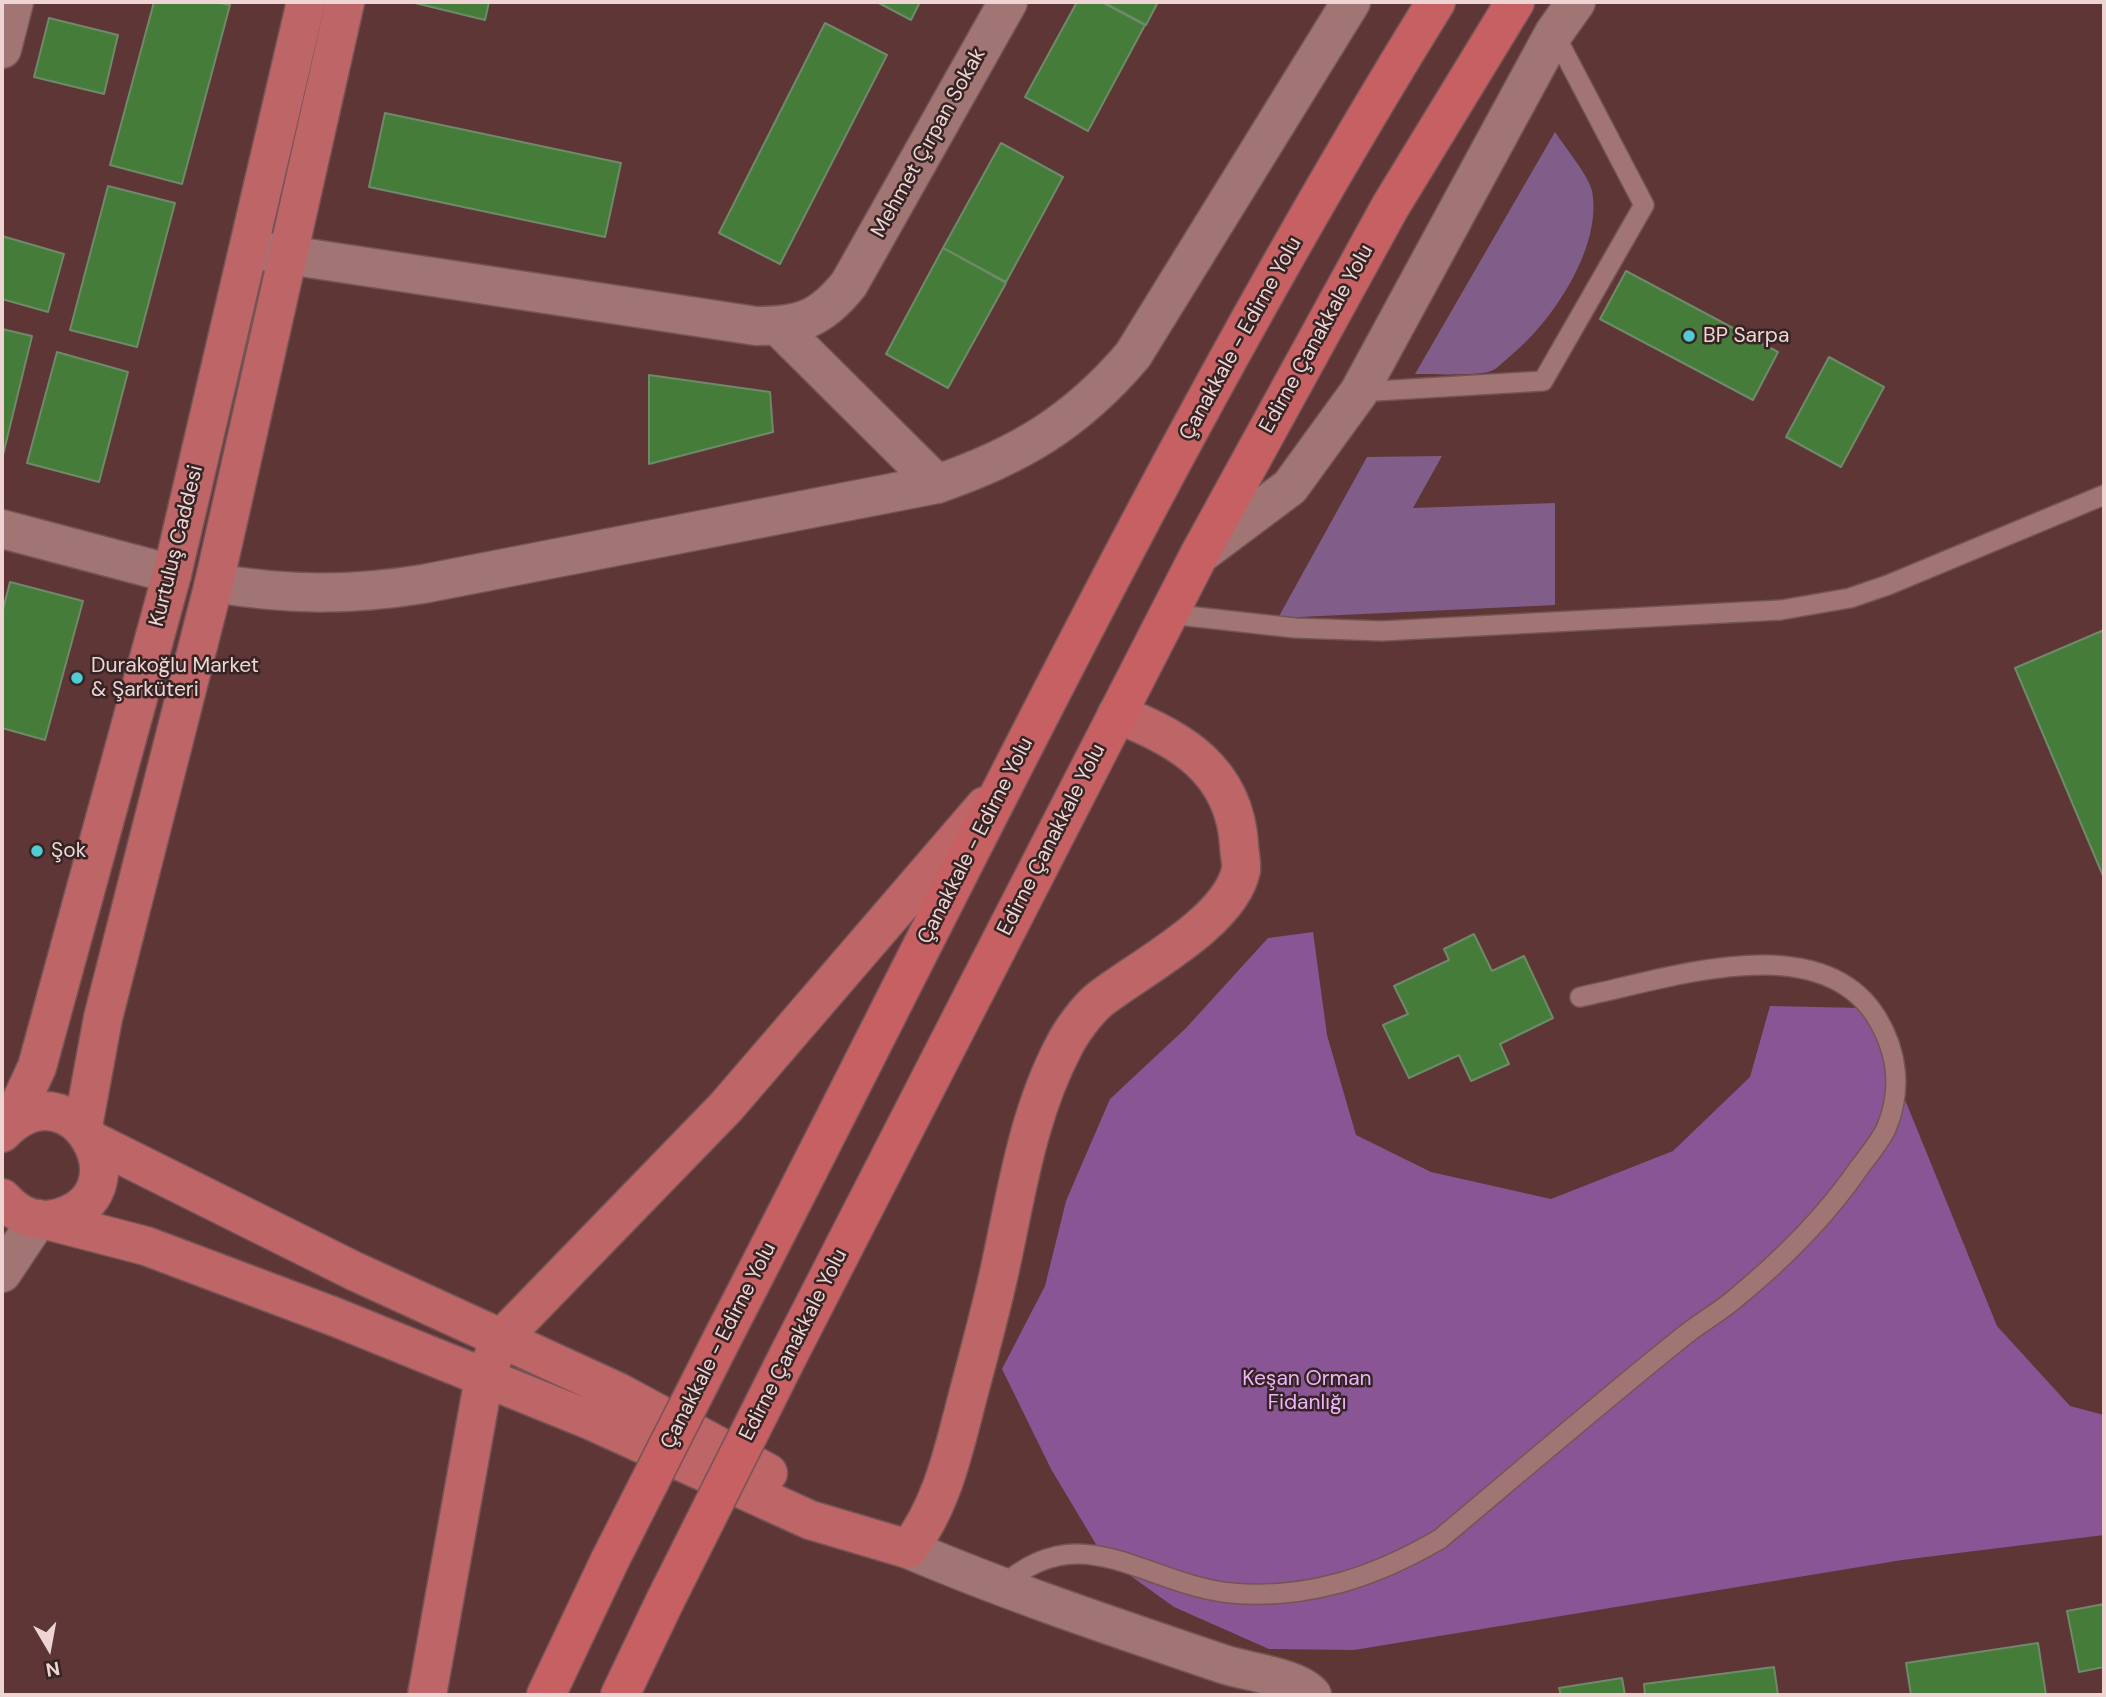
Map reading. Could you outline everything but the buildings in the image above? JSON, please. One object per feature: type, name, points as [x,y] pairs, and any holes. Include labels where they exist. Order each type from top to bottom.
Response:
[{"type":"highway","name":"Çanakkale - Edirne Yolu","points":[[546,1695],[610,1560],[723,1336],[1005,783],[1220,373],[1376,99],[1436,2]]},
{"type":"highway","name":"Edirne Çanakkale Yolu","points":[[620,1695],[788,1356],[1199,555],[1390,207],[1513,5]]},
{"type":"main road","name":"Kurtuluş Caddesi","points":[[6,1128],[37,1066],[172,574],[246,248],[306,2]]},
{"type":"main road","name":"Kurtuluş Caddesi","points":[[88,1134],[103,1018],[214,583],[345,2]]},
{"type":"main road","points":[[172,574],[214,583]]},
{"type":"main road","points":[[908,1549],[926,1526],[954,1448],[1000,1271],[1032,1121],[1064,1045],[1097,1002],[1162,958],[1220,909],[1241,871],[1238,824],[1220,784],[1192,752],[1161,731],[1117,715]]},
{"type":"main road","points":[[427,1695],[484,1378],[501,1339],[604,1228],[726,1107],[1005,783]]},
{"type":"main road","points":[[6,1128],[32,1114],[55,1113],[88,1134],[232,1211],[618,1392],[908,1549]]},
{"type":"main road","points":[[42,1220],[64,1216],[80,1208],[92,1193],[99,1177],[99,1158],[88,1134]]},
{"type":"main road","points":[[2,1198],[12,1209],[42,1220],[146,1246],[335,1317],[592,1421],[810,1520],[908,1549]]},
{"type":"street","points":[[2,49],[14,2]]},
{"type":"street","name":"Mehmet Çırpan Sokak","points":[[246,248],[756,326],[778,326],[807,321],[831,306],[849,284],[1008,2]]},
{"type":"street","points":[[214,583],[284,594],[383,590],[937,484],[976,471],[1073,417],[1102,391],[1160,316],[1351,2]]},
{"type":"street","points":[[1199,555],[1290,487],[1359,392],[1554,33],[1576,2]]},
{"type":"street","points":[[1513,5],[1554,33]]},
{"type":"street","points":[[778,326],[937,484]]},
{"type":"street","points":[[2,528],[172,574]]},
{"type":"street","points":[[2,1273],[42,1220]]},
{"type":"street","points":[[908,1549],[1000,1588],[1246,1672],[1304,1686],[1312,1695]]},
{"type":"lane","points":[[1359,392],[1543,382],[1644,205],[1554,33]]},
{"type":"lane","points":[[1169,614],[1295,628],[1382,631],[1781,610],[1850,598],[1888,585],[2104,495]]},
{"type":"lane","points":[[1000,1588],[1033,1563],[1048,1556],[1080,1552],[1228,1592],[1261,1594],[1327,1587],[1367,1576],[1404,1560],[1440,1539],[1682,1336],[1729,1304],[1772,1267],[1843,1190],[1884,1132],[1893,1108],[1897,1084],[1895,1059],[1887,1035],[1874,1013],[1857,995],[1812,971],[1780,964],[1748,964],[1580,997]]},
{"type":"shaded area","points":[[1555,132],[1581,169],[1592,191],[1593,213],[1589,236],[1570,284],[1556,306],[1524,344],[1493,370],[1466,374],[1415,374]]},
{"type":"shaded area","points":[[1442,456],[1413,508],[1555,503],[1555,605],[1278,618],[1367,457]]},
{"type":"green space","name":"Keşan Orman Fidanlığı","points":[[1313,932],[1327,1035],[1356,1135],[1431,1172],[1551,1199],[1673,1151],[1750,1077],[1770,1006],[1862,1008],[1908,1107],[1997,1326],[2070,1406],[2104,1415],[2104,1535],[1902,1560],[1354,1650],[1269,1649],[1174,1607],[1103,1556],[1051,1469],[1002,1369],[1045,1286],[1066,1201],[1110,1099],[1186,1028],[1268,938]]},
{"type":"place","name":"BP Sarpa","points":[[1689,336]]},
{"type":"place","name":"Durakoğlu Market & Şarküteri","points":[[77,678]]},
{"type":"place","name":"Şok","points":[[37,851]]}]
